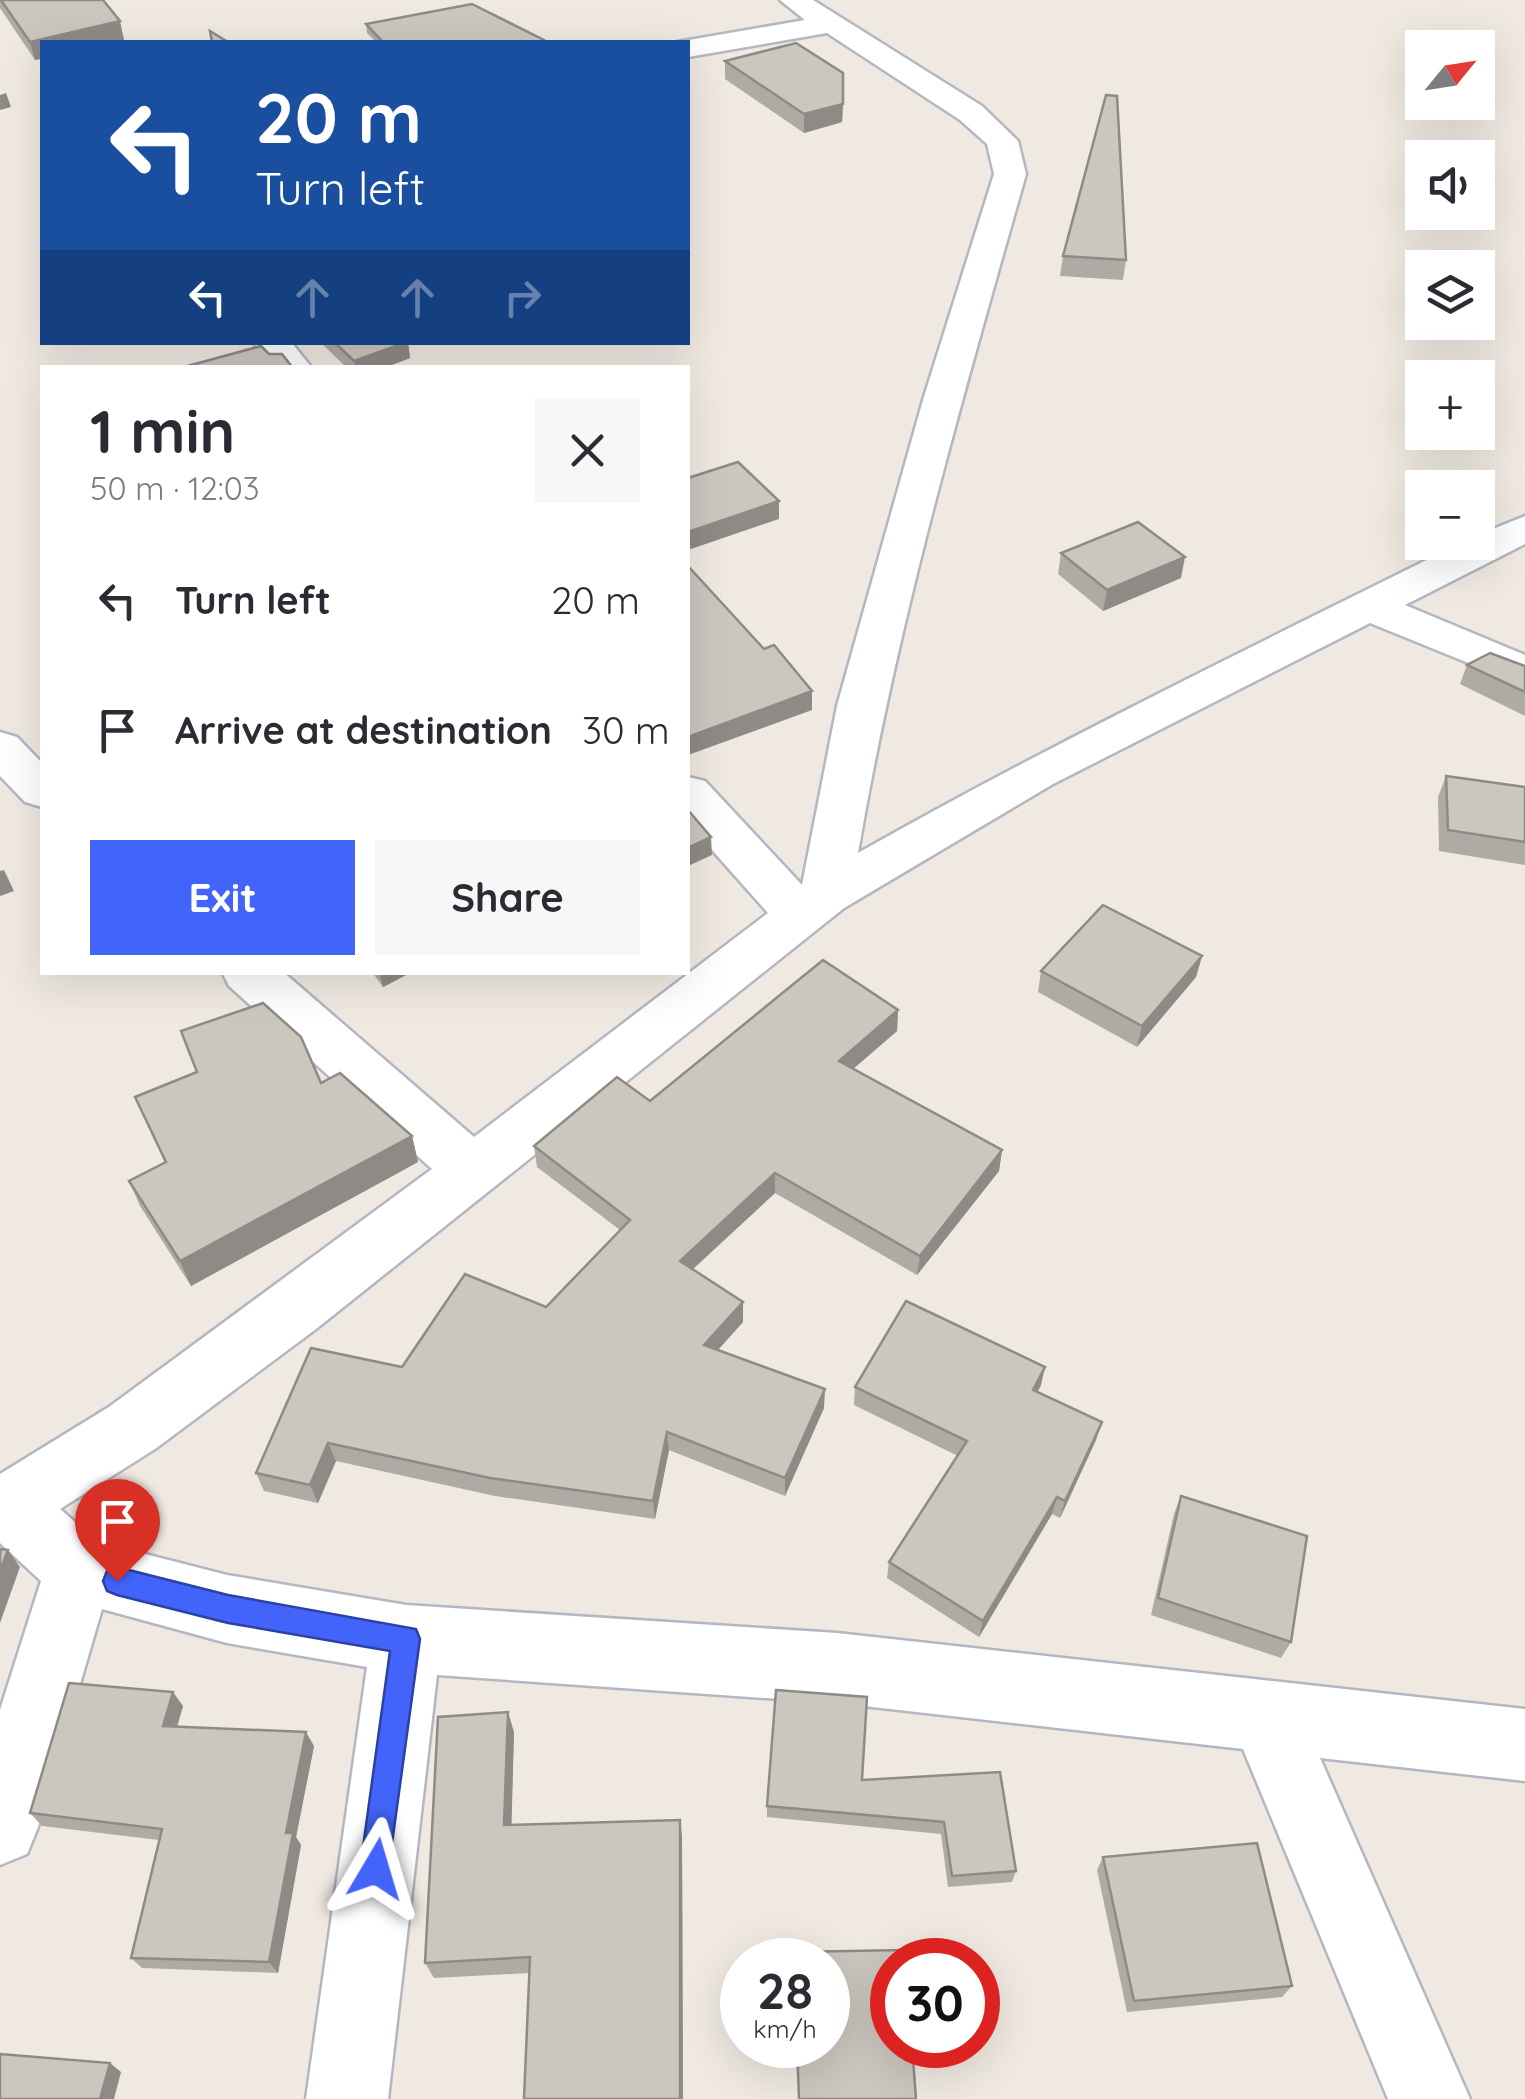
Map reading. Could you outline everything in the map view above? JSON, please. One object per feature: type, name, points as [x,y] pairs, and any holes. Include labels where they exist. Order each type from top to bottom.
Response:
[{"type":"street","points":[[794,0],[970,113],[1002,141],[1010,174],[942,400],[860,706],[813,905]]},
{"type":"street","points":[[690,48],[831,24]]},
{"type":"street","points":[[273,345],[291,365]]},
{"type":"street","points":[[1525,528],[1036,773],[813,905],[474,1172],[132,1428],[4,1508],[79,1570],[228,1609],[406,1639],[837,1668],[1525,1745]]},
{"type":"street","points":[[1366,606],[1525,672]]},
{"type":"street","points":[[0,748],[40,789]]},
{"type":"street","points":[[690,795],[813,905]]},
{"type":"street","points":[[251,975],[474,1172]]},
{"type":"street","points":[[0,1827],[79,1570]]},
{"type":"street","points":[[347,2099],[406,1639]]},
{"type":"street","points":[[1265,1716],[1429,2099]]},
{"type":"building","points":[[1,0],[103,0],[120,21],[30,42]]},
{"type":"building","points":[[472,4],[544,40],[381,40],[366,24]]},
{"type":"building","points":[[796,43],[843,73],[843,104],[804,114],[725,61]]},
{"type":"building","points":[[1106,95],[1117,96],[1126,260],[1063,256]]},
{"type":"building","points":[[337,345],[399,345],[354,361]]},
{"type":"building","points":[[261,346],[269,354],[282,354],[291,365],[191,365]]},
{"type":"building","points":[[738,462],[779,501],[690,531],[690,477]]},
{"type":"building","points":[[1138,522],[1185,557],[1107,590],[1061,553]]},
{"type":"building","points":[[690,568],[764,649],[774,645],[812,691],[690,736]]},
{"type":"building","points":[[1490,653],[1525,666],[1525,692],[1467,665]]},
{"type":"building","points":[[1446,776],[1525,787],[1525,842],[1448,830]]},
{"type":"building","points":[[690,812],[711,837],[690,847]]},
{"type":"building","points":[[1103,905],[1202,956],[1142,1026],[1041,971]]},
{"type":"building","points":[[823,960],[898,1010],[839,1061],[1002,1150],[920,1256],[775,1173],[680,1261],[743,1302],[704,1345],[825,1389],[785,1478],[667,1432],[653,1501],[490,1478],[328,1443],[310,1485],[256,1473],[311,1348],[402,1367],[465,1274],[546,1307],[630,1220],[534,1146],[617,1077],[650,1101]]},
{"type":"building","points":[[263,1003],[301,1037],[321,1083],[340,1073],[412,1136],[180,1261],[129,1181],[166,1162],[135,1097],[197,1072],[181,1031]]},
{"type":"building","points":[[906,1301],[1045,1367],[1033,1390],[1102,1422],[1065,1501],[1057,1497],[983,1621],[889,1562],[967,1441],[855,1387]]},
{"type":"building","points":[[1181,1496],[1307,1536],[1291,1642],[1158,1598]]},
{"type":"building","points":[[0,1549],[8,1550],[0,1571]]},
{"type":"building","points":[[69,1683],[173,1692],[163,1726],[306,1732],[286,1833],[293,1833],[269,1962],[131,1958],[162,1829],[30,1813]]},
{"type":"building","points":[[776,1690],[867,1697],[862,1780],[1000,1772],[1016,1871],[952,1876],[944,1822],[767,1806]]},
{"type":"building","points":[[508,1712],[504,1825],[680,1820],[680,2099],[524,2099],[530,1957],[425,1963],[438,1717]]},
{"type":"building","points":[[1257,1843],[1292,1986],[1134,2001],[1103,1857]]},
{"type":"building","points":[[850,1951],[870,1951],[870,2068],[914,2068],[916,2099],[799,2099],[798,2068],[850,2068]]},
{"type":"building","points":[[0,2054],[110,2063],[100,2099],[0,2099]]},
{"type":"route","points":[[117,1581],[228,1609],[406,1639],[376,1869]]}]
